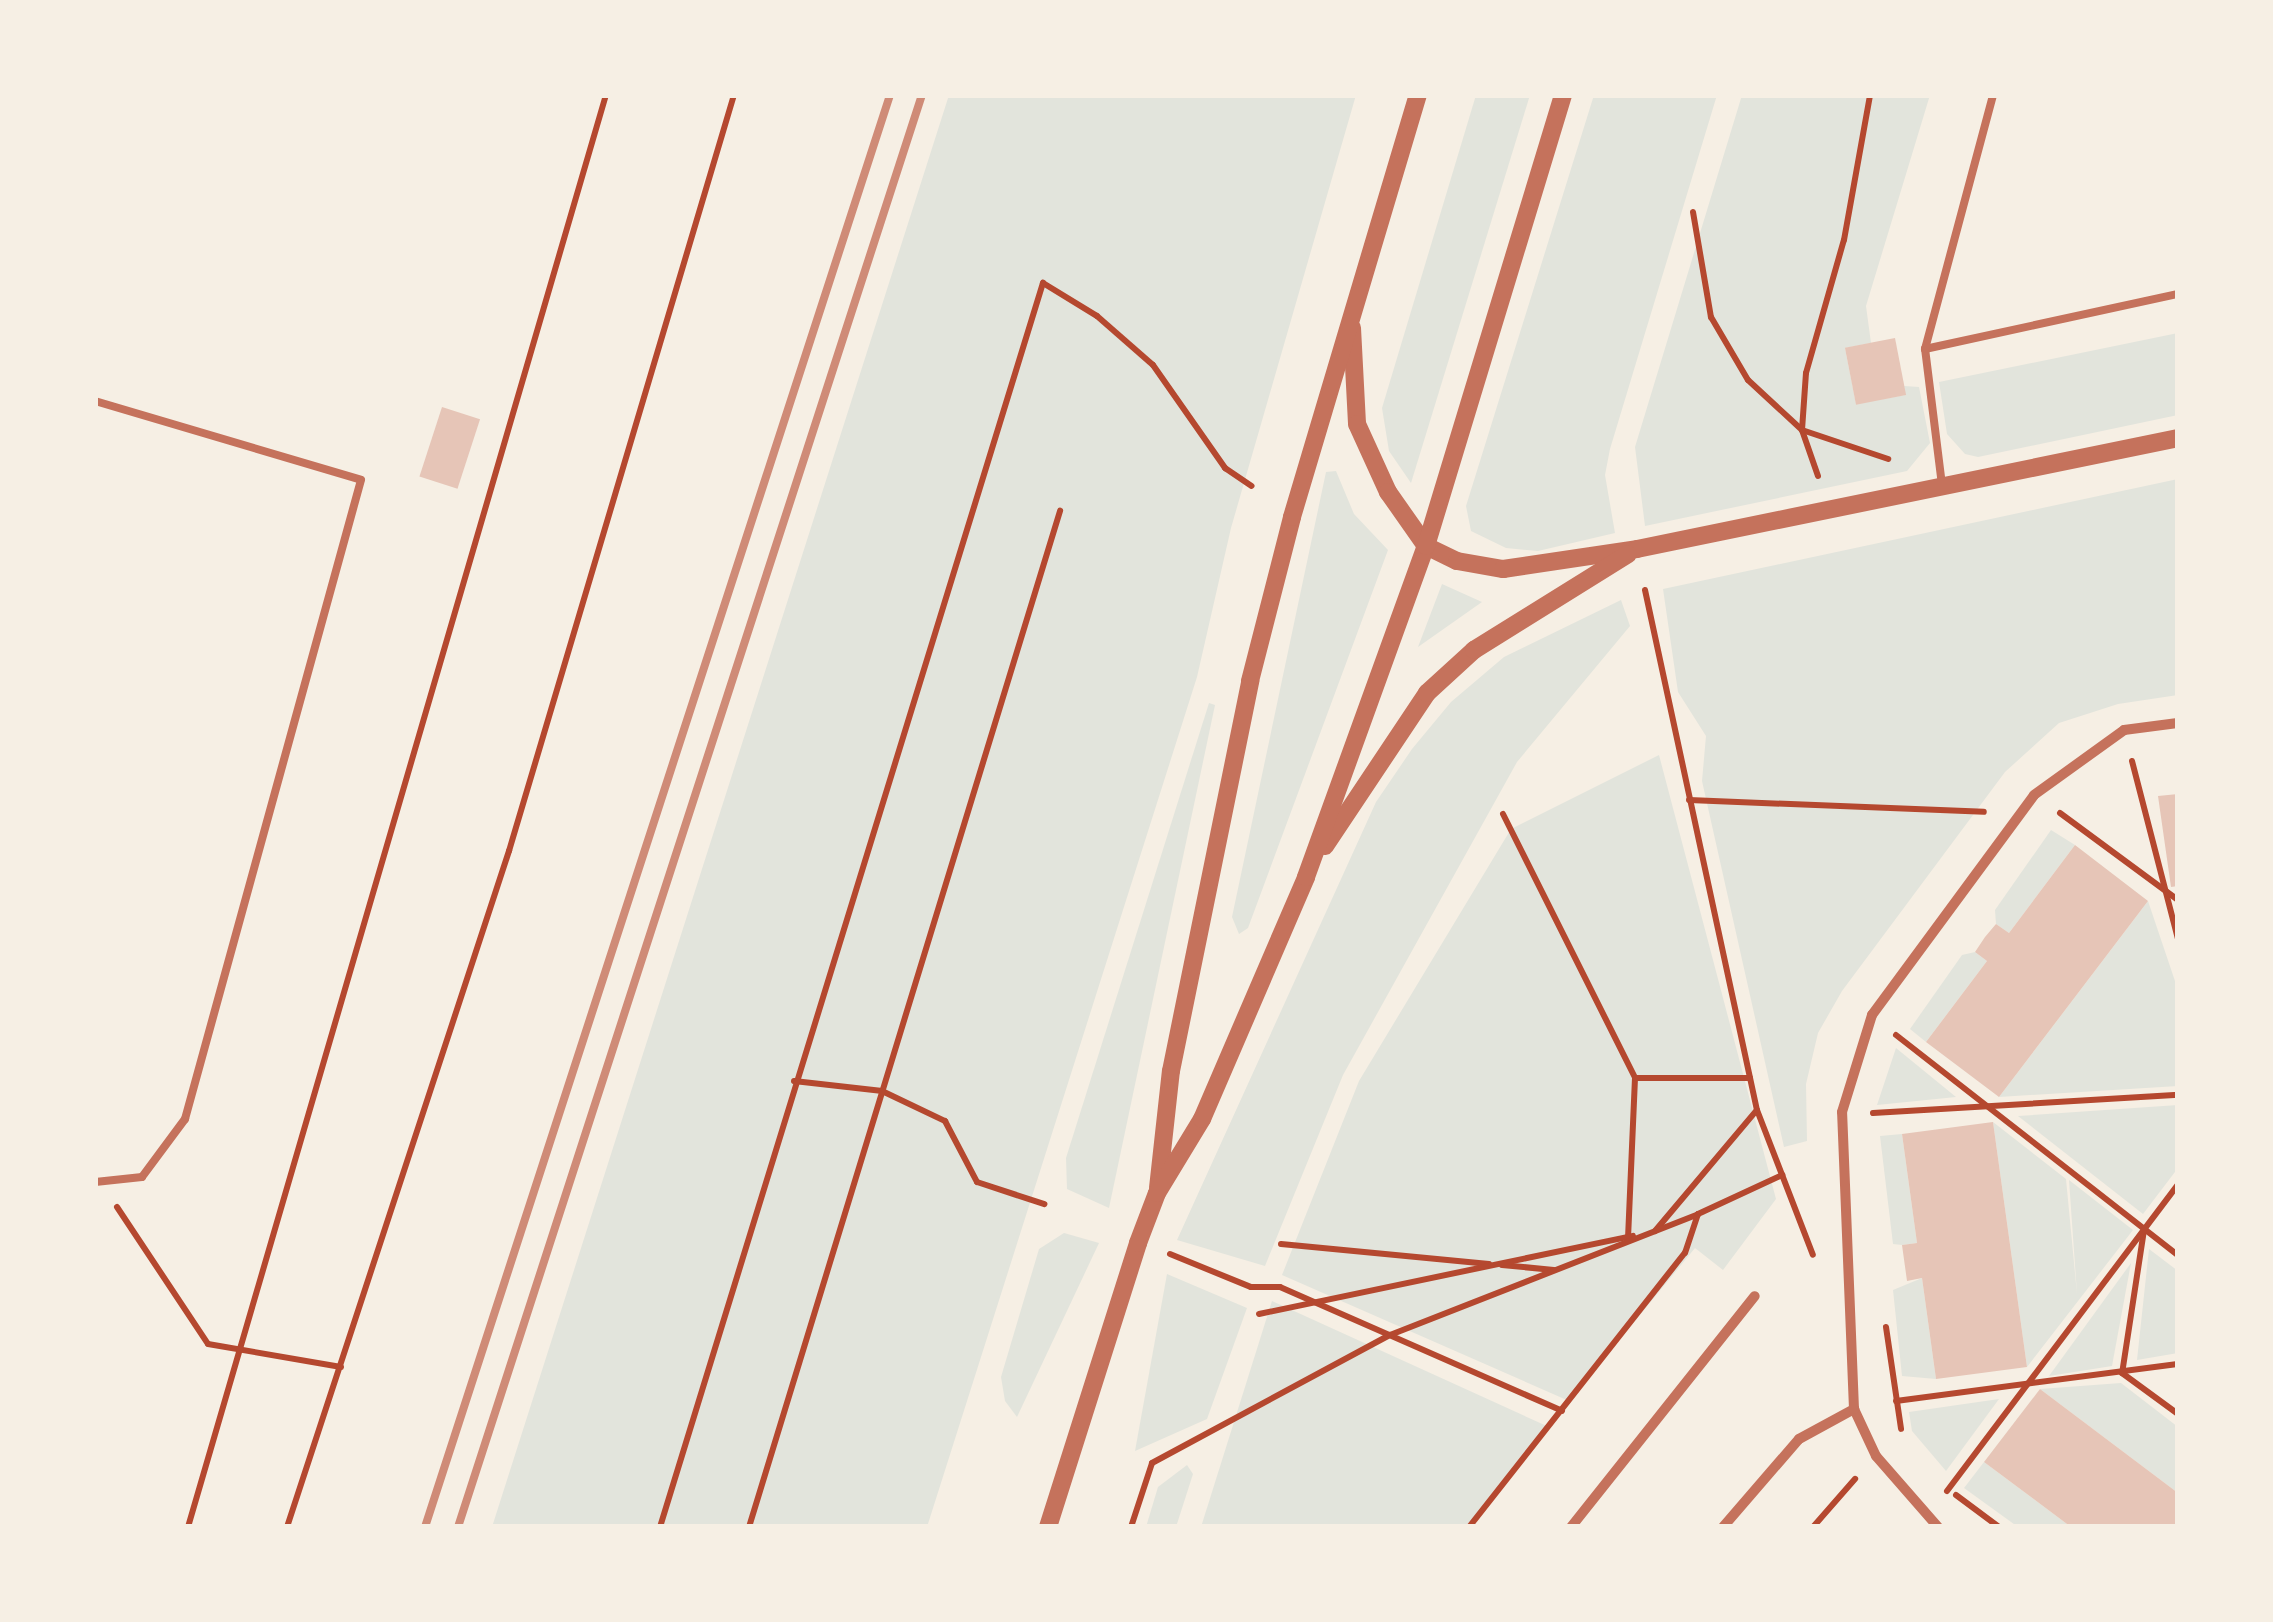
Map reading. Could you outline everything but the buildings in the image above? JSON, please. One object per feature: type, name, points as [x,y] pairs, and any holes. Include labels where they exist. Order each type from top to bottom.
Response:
[{"type":"street","points":[[1048,1527],[1157,1194],[1171,1071],[1250,682],[1351,313],[1418,95]]},
{"type":"street","points":[[1157,1194],[1202,1120],[1306,877],[1426,546],[1563,95]]},
{"type":"street","points":[[1351,313],[1357,424],[1388,492],[1426,546],[1457,561],[1503,569],[1637,549],[1828,506],[2178,438]]},
{"type":"street","points":[[1306,877],[1427,693],[1488,640],[1637,549]]},
{"type":"street","points":[[1938,1527],[1924,1517],[1876,1456],[1854,1409],[1842,1112],[1872,1015],[2034,795],[2124,730],[2178,723]]},
{"type":"street","points":[[1571,1527],[1755,1296]]},
{"type":"street","points":[[1724,1527],[1798,1440],[1854,1409]]},
{"type":"lane","points":[[1942,486],[1925,350],[1993,95]]},
{"type":"lane","points":[[1925,350],[2178,294]]},
{"type":"lane","points":[[95,401],[361,480],[185,1119],[142,1177],[98,1182]]},
{"type":"path","points":[[188,1527],[606,95]]},
{"type":"path","points":[[288,1527],[508,852],[734,95]]},
{"type":"path","points":[[1828,506],[1802,430],[1806,372],[1844,240],[1870,95]]},
{"type":"path","points":[[1693,212],[1712,317],[1748,380],[1802,430],[1912,467],[1942,486]]},
{"type":"path","points":[[660,1527],[794,1081],[1043,283],[1097,316],[1154,366],[1215,456],[1252,486]]},
{"type":"path","points":[[749,1527],[1060,511]]},
{"type":"path","points":[[1259,1314],[1654,1232],[1757,1110],[1645,590]]},
{"type":"path","points":[[2129,750],[2178,938]]},
{"type":"path","points":[[2034,795],[2178,900]]},
{"type":"path","points":[[1689,800],[2020,814]]},
{"type":"path","points":[[1503,814],[1635,1078],[1628,1237]]},
{"type":"path","points":[[1872,1015],[2178,1256]]},
{"type":"path","points":[[1635,1078],[1750,1078]]},
{"type":"path","points":[[794,1081],[882,1091],[945,1121],[977,1182],[1044,1204]]},
{"type":"path","points":[[1868,1132],[1866,1114],[2178,1094]]},
{"type":"path","points":[[1131,1527],[1152,1463],[1390,1335],[1698,1214],[1782,1174]]},
{"type":"path","points":[[98,1182],[208,1344],[341,1367]]},
{"type":"path","points":[[1924,1517],[2178,1185]]},
{"type":"path","points":[[1469,1527],[1685,1253],[1698,1214]]},
{"type":"path","points":[[2122,1373],[2144,1229]]},
{"type":"path","points":[[1281,1244],[1555,1270]]},
{"type":"path","points":[[1168,1253],[1251,1287],[1280,1287],[1562,1411]]},
{"type":"path","points":[[1885,1315],[1896,1401],[1909,1442]]},
{"type":"path","points":[[1896,1401],[2178,1364]]},
{"type":"path","points":[[2122,1373],[2178,1414]]},
{"type":"path","points":[[1813,1527],[1876,1456]]},
{"type":"path","points":[[1937,1480],[2000,1527]]},
{"type":"shaded area","points":[[949,95],[1356,95],[1231,528],[1197,677],[927,1527],[492,1527]]},
{"type":"shaded area","points":[[1476,95],[1530,95],[1411,483],[1389,451],[1382,408]]},
{"type":"shaded area","points":[[1594,95],[1717,95],[1610,449],[1605,475],[1615,533],[1538,551],[1506,548],[1471,531],[1466,506]]},
{"type":"shaded area","points":[[1742,95],[1930,95],[1866,306],[1871,343],[1845,348],[1856,404],[1905,395],[1904,386],[1919,387],[1930,443],[1907,471],[1645,526],[1635,447]]},
{"type":"shaded area","points":[[2178,333],[2178,415],[1978,457],[1965,454],[1947,434],[1939,382]]},
{"type":"shaded area","points":[[1336,471],[1354,514],[1388,550],[1248,928],[1239,934],[1232,917],[1326,472]]},
{"type":"shaded area","points":[[2178,479],[2178,695],[2118,704],[2059,723],[2005,772],[1842,991],[1818,1033],[1806,1084],[1807,1141],[1784,1147],[1702,781],[1706,736],[1678,692],[1663,589]]},
{"type":"shaded area","points":[[1442,584],[1482,602],[1418,647]]},
{"type":"shaded area","points":[[1621,600],[1630,626],[1517,762],[1343,1075],[1265,1266],[1177,1240],[1376,802],[1412,749],[1451,702],[1504,657]]},
{"type":"shaded area","points":[[1209,703],[1215,705],[1109,1208],[1067,1189],[1066,1158]]},
{"type":"shaded area","points":[[1659,755],[1776,1199],[1723,1270],[1695,1248],[1569,1401],[1282,1275],[1359,1081],[1511,829]]},
{"type":"shaded area","points":[[2051,830],[2075,845],[2009,933],[1996,924],[1995,910]]},
{"type":"shaded area","points":[[2148,901],[2178,990],[2178,1086],[1999,1097]]},
{"type":"shaded area","points":[[1975,952],[1987,961],[1926,1042],[1910,1029],[1962,955]]},
{"type":"shaded area","points":[[1896,1048],[1956,1097],[1877,1105]]},
{"type":"shaded area","points":[[2178,1105],[2178,1168],[2143,1214],[2018,1116]]},
{"type":"shaded area","points":[[1993,1122],[2066,1179],[2077,1294],[2069,1180],[2133,1230],[2027,1367]]},
{"type":"shaded area","points":[[1902,1134],[1917,1243],[1902,1245],[1893,1244],[1880,1136]]},
{"type":"shaded area","points":[[1064,1233],[1099,1243],[1017,1417],[1005,1401],[1001,1377],[1039,1249]]},
{"type":"shaded area","points":[[2149,1249],[2178,1271],[2178,1353],[2137,1360]]},
{"type":"shaded area","points":[[2131,1263],[2112,1366],[2049,1376]]},
{"type":"shaded area","points":[[1167,1274],[1247,1308],[1207,1419],[1135,1451]]},
{"type":"shaded area","points":[[1922,1278],[1936,1379],[1902,1376],[1893,1290]]},
{"type":"shaded area","points":[[1272,1301],[1549,1427],[1471,1527],[1201,1527]]},
{"type":"shaded area","points":[[2121,1383],[2178,1427],[2178,1493],[2040,1389]]},
{"type":"shaded area","points":[[1999,1399],[1946,1471],[1912,1431],[1909,1412]]},
{"type":"shaded area","points":[[1984,1462],[2071,1527],[2018,1527],[1964,1488]]},
{"type":"shaded area","points":[[1187,1465],[1193,1474],[1176,1527],[1146,1527],[1158,1487]]},
{"type":"railway","points":[[425,1527],[890,95]]},
{"type":"railway","points":[[458,1527],[922,95]]}]
